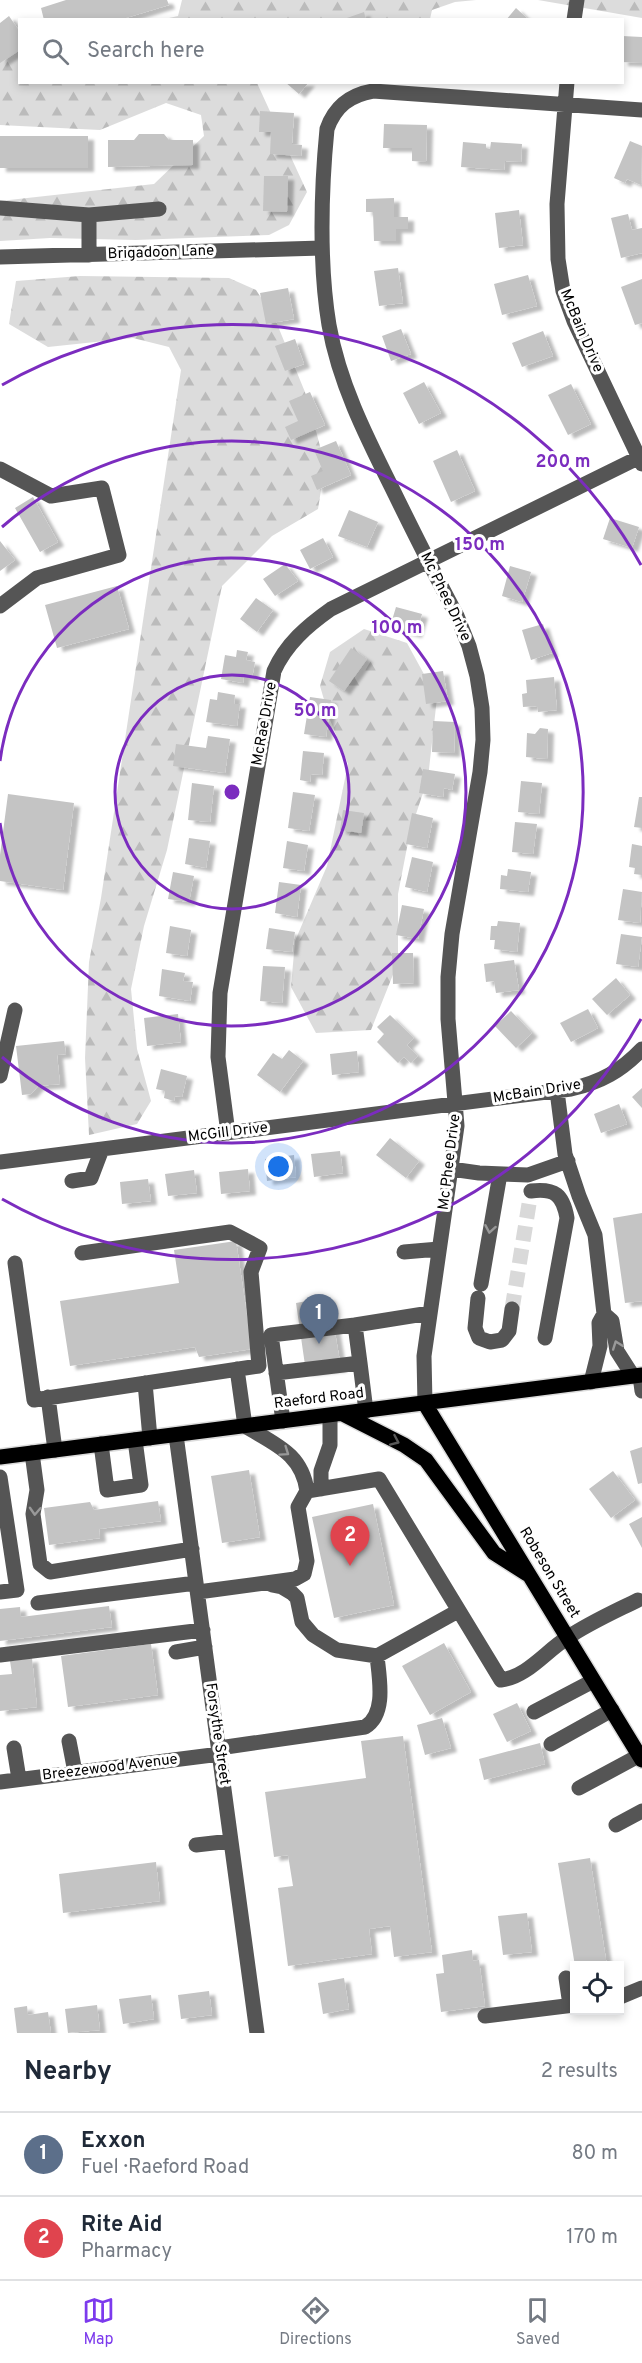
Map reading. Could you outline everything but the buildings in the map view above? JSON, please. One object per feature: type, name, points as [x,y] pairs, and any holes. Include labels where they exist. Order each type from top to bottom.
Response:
[{"type":"main road","name":"Raeford Road","points":[[0,1457],[591,1382],[639,1380]]},
{"type":"main road","name":"Robeson Street","points":[[425,1404],[641,1756]]},
{"type":"main road","points":[[337,1415],[404,1445],[426,1460],[494,1553],[530,1576]]},
{"type":"street","points":[[574,18],[577,0]]},
{"type":"street","name":"McBain Drive","points":[[567,84],[563,104],[556,204],[562,291],[574,321],[641,459]]},
{"type":"street","name":"Mc Phee Drive","points":[[425,1404],[424,1356],[457,1126],[457,1104],[448,1019],[448,977],[452,934],[480,772],[483,740],[482,708],[469,646],[349,398],[329,326],[323,283],[322,248],[327,129],[336,110],[353,96],[384,90],[563,104]]},
{"type":"street","points":[[563,104],[642,110]]},
{"type":"street","points":[[0,208],[89,215],[159,209]]},
{"type":"street","points":[[89,215],[89,255]]},
{"type":"street","name":"Brigadoon Lane","points":[[0,257],[322,248]]},
{"type":"street","name":"McRae Drive","points":[[228,1133],[218,1057],[220,993],[274,671],[284,652],[313,621],[331,609],[641,459]]},
{"type":"street","points":[[0,469],[51,496],[102,488],[119,555],[36,578],[0,606]]},
{"type":"street","points":[[0,1076],[15,1010]]},
{"type":"street","name":"McBain Drive","points":[[457,1104],[592,1084],[621,1069],[642,1049]]},
{"type":"street","points":[[557,1091],[568,1161],[595,1235],[604,1314],[599,1323],[600,1346],[591,1382]]},
{"type":"street","name":"McGill Drive","points":[[0,1162],[457,1104]]},
{"type":"street","points":[[72,1181],[91,1178],[102,1149]]},
{"type":"street","points":[[451,1169],[500,1174],[532,1174],[568,1161]]},
{"type":"street","points":[[500,1174],[475,1328],[479,1338],[490,1342],[502,1340],[509,1331],[512,1309]]},
{"type":"street","points":[[532,1174],[530,1198],[542,1190],[555,1193],[564,1203],[567,1218],[545,1338]]},
{"type":"street","points":[[567,1218],[586,1214]]},
{"type":"street","points":[[82,1254],[230,1233],[260,1248],[251,1272],[259,1366]]},
{"type":"street","points":[[404,1252],[439,1249]]},
{"type":"street","points":[[15,1263],[34,1400],[259,1366],[276,1369],[360,1363]]},
{"type":"street","points":[[283,1421],[271,1335],[430,1313]]},
{"type":"street","points":[[604,1314],[612,1321],[617,1351],[639,1380]]},
{"type":"street","points":[[355,1325],[366,1411]]},
{"type":"street","points":[[237,1369],[245,1426],[292,1455],[314,1490]]},
{"type":"street","points":[[145,1383],[150,1438]]},
{"type":"street","points":[[48,1397],[55,1450]]},
{"type":"street","points":[[38,1603],[197,1588],[269,1584],[296,1579],[304,1574],[307,1561],[298,1507],[314,1490],[330,1445],[337,1415]]},
{"type":"street","name":"Forsythe Street","points":[[176,1435],[257,2033]]},
{"type":"street","points":[[101,1444],[107,1490],[141,1485],[135,1440]]},
{"type":"street","points":[[32,1453],[37,1490],[33,1514],[40,1564],[50,1572],[192,1550]]},
{"type":"street","points":[[0,1477],[17,1590],[0,1592]]},
{"type":"street","points":[[314,1490],[379,1479],[501,1680],[510,1679],[527,1669],[567,1638],[638,1600]]},
{"type":"street","points":[[269,1584],[282,1587],[297,1598],[302,1622],[313,1635],[337,1650],[377,1656],[458,1611]]},
{"type":"street","points":[[0,1655],[203,1630]]},
{"type":"street","points":[[176,1652],[205,1647]]},
{"type":"street","name":"Breezewood Avenue","points":[[0,1782],[219,1751],[365,1727],[371,1724],[378,1712],[380,1691],[377,1656]]},
{"type":"street","points":[[534,1712],[593,1681]]},
{"type":"street","points":[[551,1744],[612,1710]]},
{"type":"street","points":[[69,1741],[75,1772]]},
{"type":"street","points":[[14,1748],[19,1779]]},
{"type":"street","points":[[579,1788],[641,1756]]},
{"type":"street","points":[[616,1825],[642,1811]]},
{"type":"street","points":[[196,1845],[231,1841]]},
{"type":"street","points":[[566,1978],[570,1996]]},
{"type":"street","points":[[624,1995],[642,1988]]},
{"type":"street","points":[[485,2016],[570,2005]]},
{"type":"green space","points":[[182,0],[476,0],[455,2],[432,10],[430,18],[169,18],[178,16]]},
{"type":"green space","points":[[538,0],[642,0],[642,18]]},
{"type":"green space","points":[[18,49],[18,84],[257,84],[307,192],[289,225],[269,235],[136,240],[50,238],[0,241],[0,201],[154,184],[204,136],[201,115],[166,103],[100,130],[0,125],[0,53]]},
{"type":"green space","points":[[80,276],[229,278],[256,290],[275,319],[307,397],[325,465],[318,509],[272,536],[222,586],[167,850],[144,926],[131,989],[137,1049],[151,1101],[137,1124],[89,1135],[85,1058],[89,962],[101,898],[181,370],[169,347],[133,338],[48,347],[9,324],[16,281]]},
{"type":"green space","points":[[364,629],[407,643],[437,698],[428,778],[410,832],[398,894],[398,962],[371,1030],[316,1033],[291,987],[295,941],[327,866],[348,764],[330,720],[320,686],[330,652]]},
{"type":"tunnel","points":[[512,1309],[529,1204]]},
{"type":"place","name":"Exxon","points":[[319,1344]]},
{"type":"place","name":"Rite Aid","points":[[350,1566]]}]
